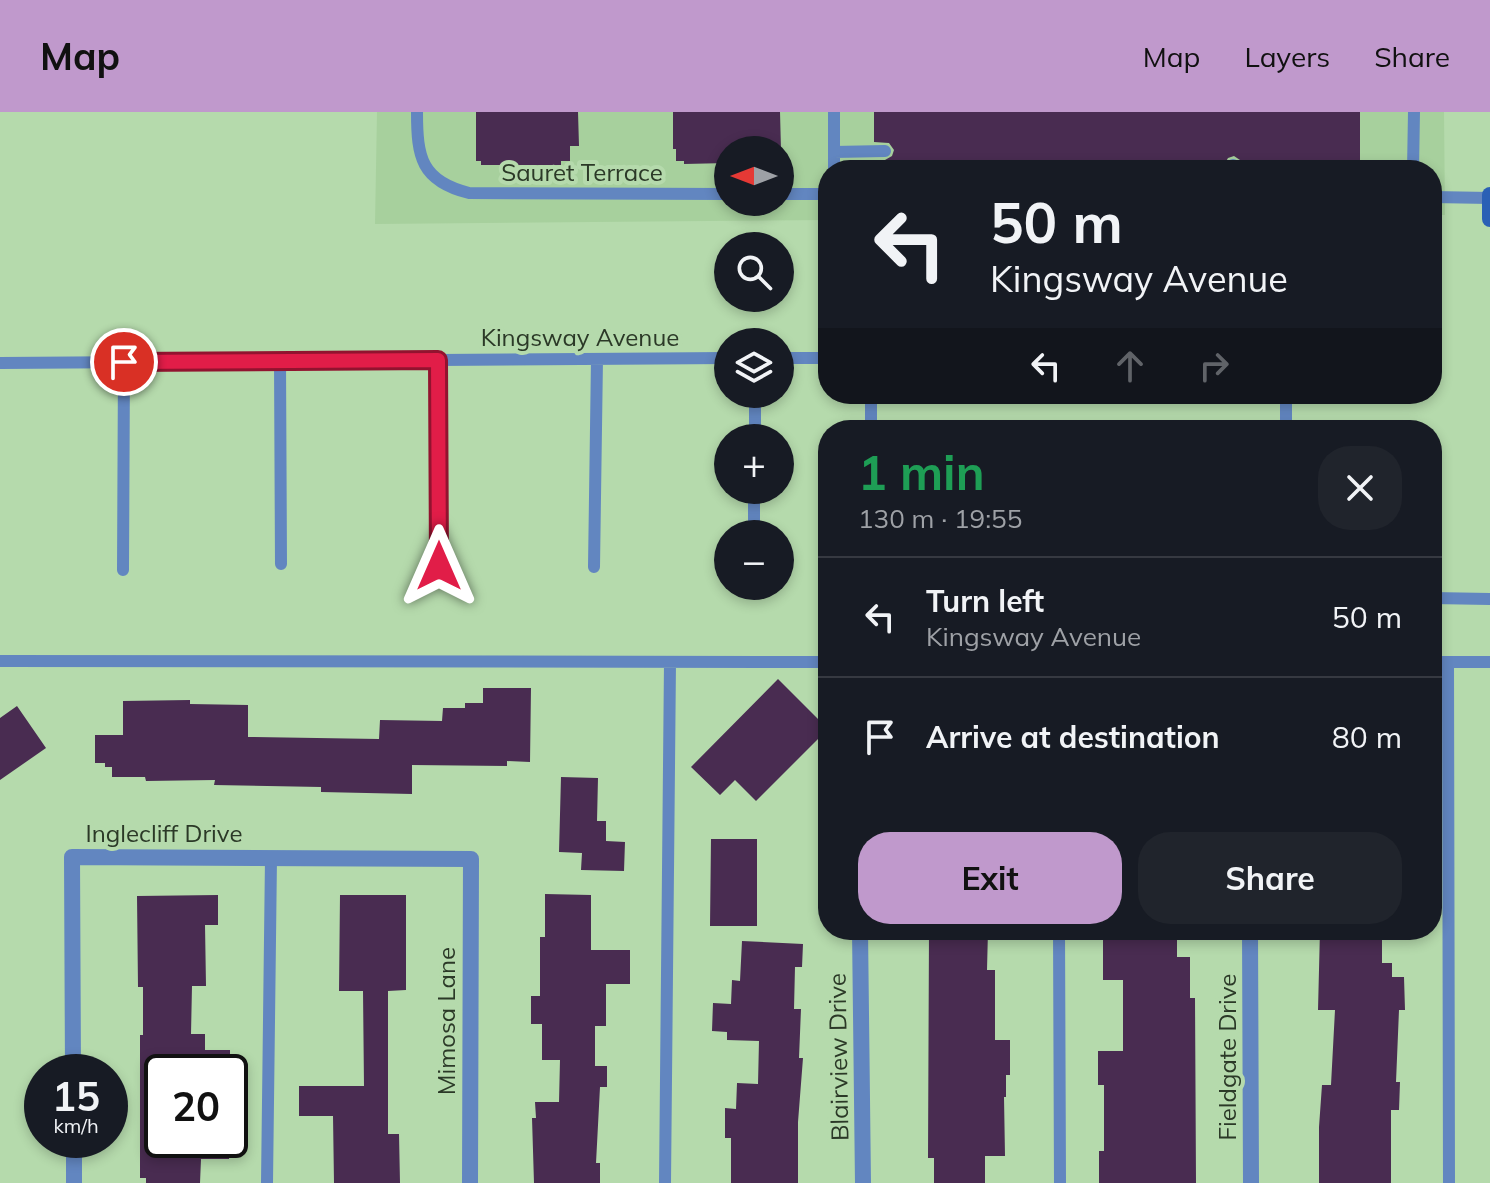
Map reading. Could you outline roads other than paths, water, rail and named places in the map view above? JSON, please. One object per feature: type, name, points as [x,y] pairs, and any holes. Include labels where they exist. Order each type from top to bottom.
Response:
[{"type":"main road","points":[[1490,196],[1490,219]]},
{"type":"street","name":"Inglecliff Drive","points":[[73,1054],[72,857],[471,859]]},
{"type":"street","name":"Mimosa Lane","points":[[470,1183],[471,859]]},
{"type":"street","name":"Blairview Drive","points":[[860,940],[863,1183]]},
{"type":"street","name":"Fieldgate Drive","points":[[1250,940],[1251,1183]]},
{"type":"street","points":[[74,1158],[74,1183]]},
{"type":"lane","name":"Sauret Terrace","points":[[417,112],[419,154],[426,169],[438,181],[469,193],[714,194]]},
{"type":"lane","points":[[834,112],[834,160]]},
{"type":"lane","points":[[1413,160],[1414,112]]},
{"type":"lane","points":[[834,152],[885,151]]},
{"type":"lane","points":[[794,194],[818,194]]},
{"type":"lane","points":[[1442,197],[1490,196]]},
{"type":"lane","name":"Kingsway Avenue","points":[[0,363],[714,358]]},
{"type":"lane","points":[[794,358],[818,358]]},
{"type":"lane","points":[[594,567],[597,359]]},
{"type":"lane","points":[[438,360],[439,566]]},
{"type":"lane","points":[[280,361],[281,564]]},
{"type":"lane","points":[[123,570],[124,362]]},
{"type":"lane","points":[[1442,598],[1490,599]]},
{"type":"lane","points":[[0,661],[818,662]]},
{"type":"lane","points":[[665,1183],[670,662]]},
{"type":"lane","points":[[1442,662],[1490,662]]},
{"type":"lane","points":[[1448,662],[1449,1183]]},
{"type":"lane","points":[[267,1183],[271,858]]},
{"type":"lane","points":[[1059,940],[1060,1183]]}]
